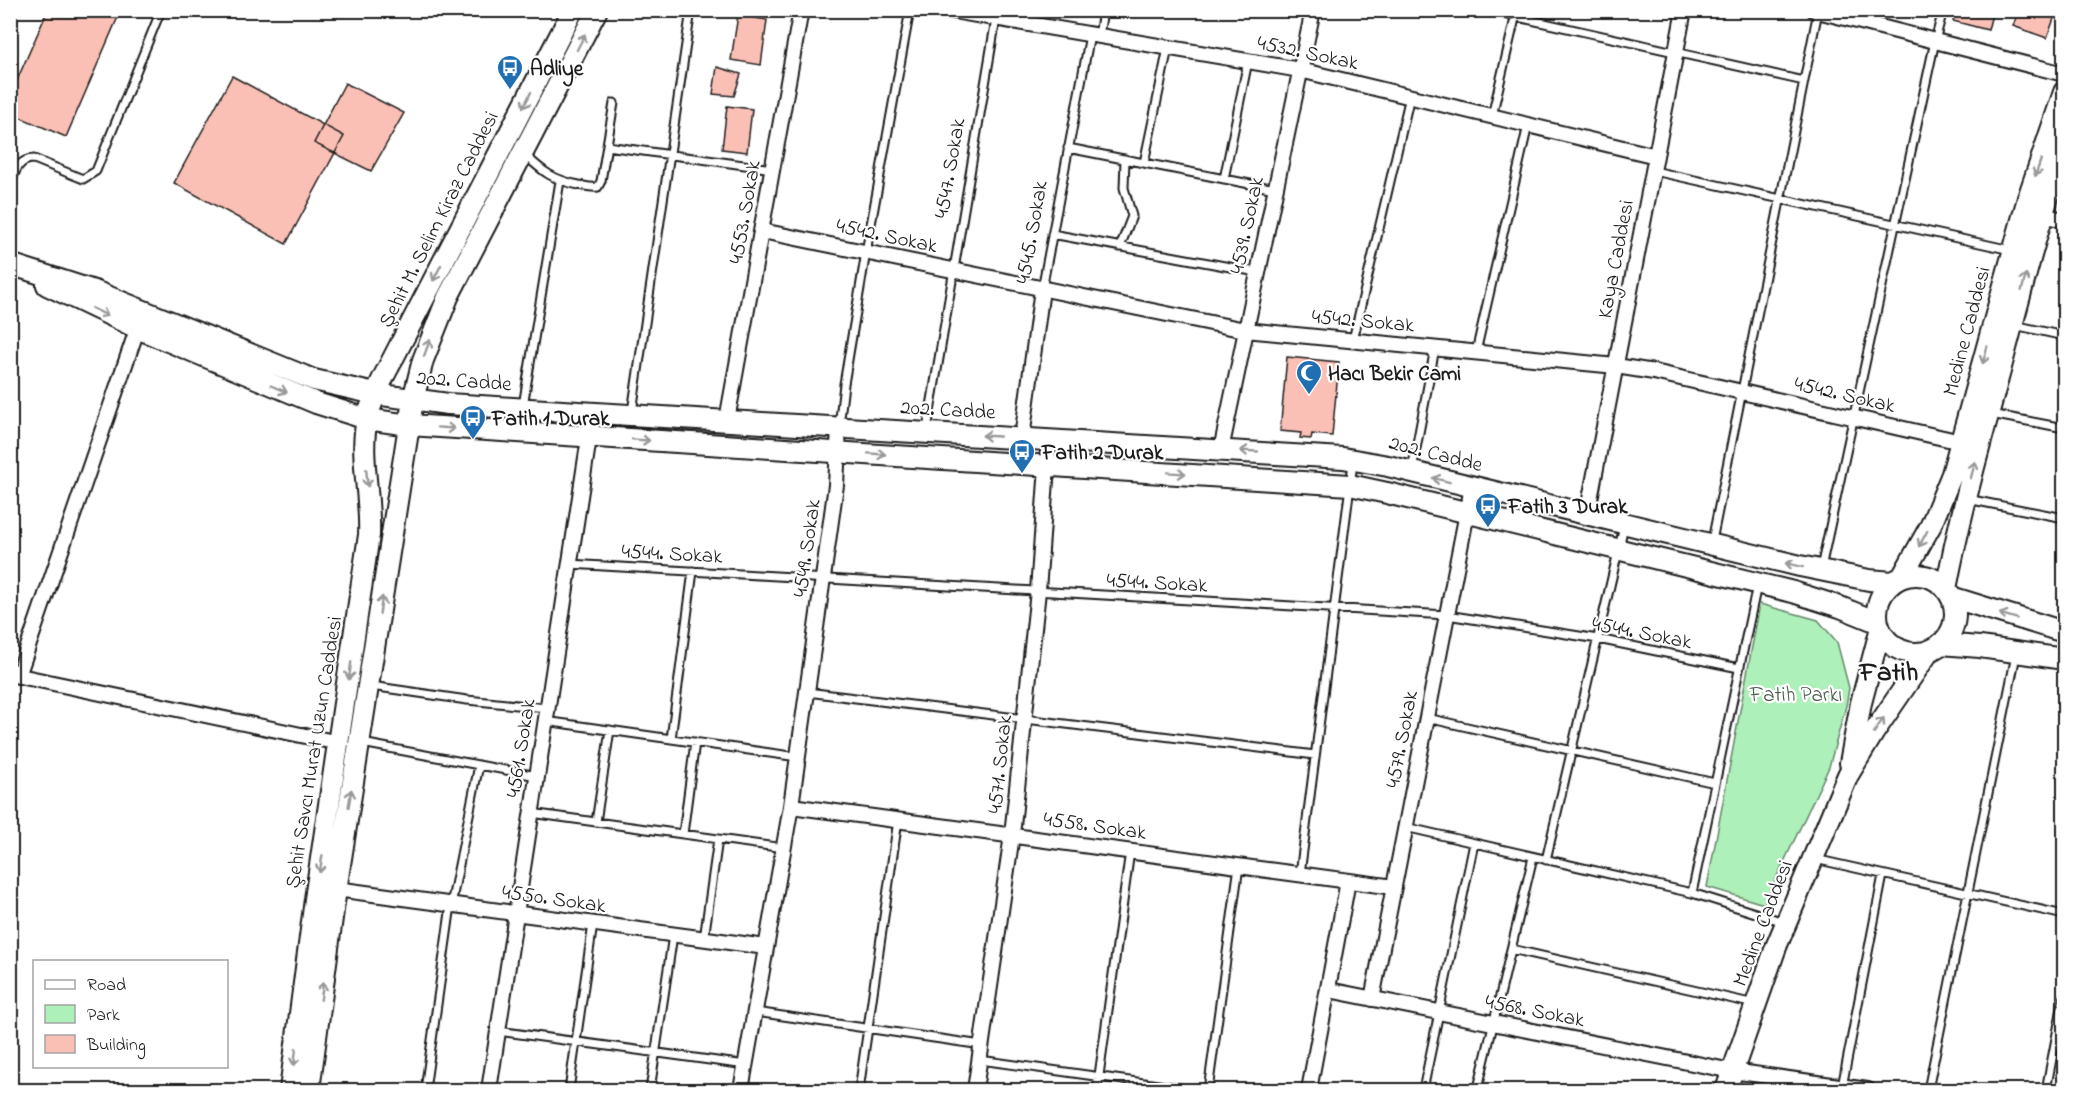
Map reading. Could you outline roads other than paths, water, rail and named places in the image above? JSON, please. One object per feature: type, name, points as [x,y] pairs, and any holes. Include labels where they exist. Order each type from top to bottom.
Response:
[{"type":"main road","name":"Şehit M. Selim Kiraz Caddesi","points":[[367,419],[375,394],[573,10]]},
{"type":"main road","points":[[409,425],[423,360],[448,297],[597,10]]},
{"type":"main road","name":"Medine Caddesi","points":[[1897,579],[1922,542],[1943,498],[1961,442],[2028,198],[2064,92]]},
{"type":"main road","name":"Medine Caddesi","points":[[1948,593],[1965,499],[2042,215],[2064,147]]},
{"type":"main road","name":"202. Cadde","points":[[10,265],[66,281],[315,404],[367,419],[409,425],[1350,485],[1815,598],[1879,626]]},
{"type":"main road","name":"202. Cadde","points":[[140,319],[333,386],[413,400],[1354,459],[1820,571],[1869,580],[1897,579]]},
{"type":"main road","name":"Şehit Savcı Murat Uzun Caddesi","points":[[290,1090],[315,899],[369,535],[370,516],[365,446],[367,419]]},
{"type":"main road","name":"Şehit Savcı Murat Uzun Caddesi","points":[[310,1090],[336,890],[409,425]]},
{"type":"main road","points":[[2064,632],[1995,612],[1948,593],[1930,578],[1921,575],[1897,579],[1881,595],[1877,604],[1879,626],[1892,645],[1900,650],[1918,653],[1935,647],[2016,651],[2064,659]]},
{"type":"main road","points":[[1935,647],[1949,634],[1953,625],[1955,616],[1948,593]]},
{"type":"main road","name":"Medine Caddesi","points":[[1848,775],[1861,703],[1879,626]]},
{"type":"main road","name":"Medine Caddesi","points":[[1726,1090],[1787,922],[1848,775],[1874,732],[1935,647]]},
{"type":"street","name":"4553. Sokak","points":[[728,420],[801,10]]},
{"type":"street","name":"4532. Sokak","points":[[947,10],[988,15],[1300,70],[1656,156]]},
{"type":"street","name":"4539. Sokak","points":[[1221,450],[1313,10]]},
{"type":"street","name":"Kaya Caddesi","points":[[1587,515],[1684,10]]},
{"type":"street","points":[[1816,11],[2064,74]]},
{"type":"street","points":[[2042,215],[2064,220]]},
{"type":"street","name":"4542. Sokak","points":[[762,231],[1245,330],[1616,366],[1742,391],[1961,442]]},
{"type":"street","name":"4545. Sokak","points":[[1022,438],[1042,288]]},
{"type":"street","points":[[140,319],[14,675],[339,743]]},
{"type":"street","name":"4561. Sokak","points":[[489,1090],[592,412]]},
{"type":"street","name":"4549. Sokak","points":[[741,1090],[791,806],[836,485],[839,427]]},
{"type":"street","name":"4571. Sokak","points":[[975,1090],[1012,835],[1038,591],[1049,439]]},
{"type":"street","name":"4579. Sokak","points":[[1372,999],[1472,487]]},
{"type":"street","name":"4558. Sokak","points":[[791,806],[1394,887]]},
{"type":"street","points":[[1309,1090],[1348,881]]},
{"type":"street","name":"4550. Sokak","points":[[336,890],[766,947]]},
{"type":"street","name":"4568. Sokak","points":[[1329,990],[1802,1086],[1868,1090]]},
{"type":"lane","points":[[10,184],[20,164],[29,159],[83,179],[96,171],[161,10]]},
{"type":"lane","points":[[632,414],[691,10]]},
{"type":"lane","name":"4549. Sokak","points":[[839,427],[866,252],[910,10]]},
{"type":"lane","name":"4545. Sokak","points":[[1042,288],[1068,148],[1094,35],[1104,10]]},
{"type":"lane","points":[[1486,10],[1516,14],[1804,81]]},
{"type":"lane","points":[[1820,571],[1943,10]]},
{"type":"lane","points":[[1711,545],[1816,11]]},
{"type":"lane","points":[[1492,116],[1516,14]]},
{"type":"lane","name":"4547. Sokak","points":[[927,432],[953,270],[988,15]]},
{"type":"lane","points":[[1144,163],[1168,48]]},
{"type":"lane","points":[[1224,179],[1248,61]]},
{"type":"lane","points":[[1353,340],[1410,96]]},
{"type":"lane","points":[[507,138],[541,171],[560,181],[598,187],[601,181],[614,103]]},
{"type":"lane","points":[[1476,352],[1528,125]]},
{"type":"lane","points":[[607,146],[773,169]]},
{"type":"lane","points":[[1068,148],[1275,189]]},
{"type":"lane","points":[[1120,247],[1131,224],[1132,216],[1124,188],[1125,159]]},
{"type":"lane","points":[[1653,171],[2013,250]]},
{"type":"lane","points":[[523,408],[560,181]]},
{"type":"lane","points":[[1052,234],[1257,272]]},
{"type":"lane","points":[[2012,325],[2064,336]]},
{"type":"lane","points":[[1411,472],[1435,348]]},
{"type":"lane","points":[[1989,413],[2064,428]]},
{"type":"lane","points":[[1300,874],[1354,459]]},
{"type":"lane","points":[[1965,499],[2064,518]]},
{"type":"lane","points":[[1546,860],[1625,524]]},
{"type":"lane","name":"4544. Sokak","points":[[569,564],[1447,615],[1598,639],[1739,668]]},
{"type":"lane","points":[[670,739],[693,571]]},
{"type":"lane","points":[[1692,893],[1757,583]]},
{"type":"lane","points":[[1928,1090],[2016,651]]},
{"type":"lane","points":[[368,686],[467,700],[610,730],[798,757]]},
{"type":"lane","points":[[807,692],[1315,755]]},
{"type":"lane","points":[[1427,718],[1715,783]]},
{"type":"lane","points":[[596,822],[610,730]]},
{"type":"lane","points":[[683,834],[695,742]]},
{"type":"lane","points":[[359,743],[537,776]]},
{"type":"lane","points":[[425,1090],[451,905],[479,765]]},
{"type":"lane","points":[[531,813],[784,848]]},
{"type":"lane","points":[[859,1090],[898,820]]},
{"type":"lane","points":[[1405,827],[1692,893],[1787,922]]},
{"type":"lane","points":[[704,939],[718,839]]},
{"type":"lane","points":[[1423,1090],[1474,843]]},
{"type":"lane","points":[[1097,1090],[1130,851]]},
{"type":"lane","points":[[1480,1090],[1479,1084],[1533,857]]},
{"type":"lane","points":[[1813,859],[2064,915]]},
{"type":"lane","points":[[1208,1090],[1239,866]]},
{"type":"lane","points":[[1842,1087],[1883,874]]},
{"type":"lane","points":[[569,1090],[593,924]]},
{"type":"lane","points":[[650,1090],[673,935]]},
{"type":"lane","points":[[1511,949],[1756,1004]]},
{"type":"lane","points":[[2046,1090],[2064,997]]},
{"type":"lane","points":[[755,1012],[982,1045]]},
{"type":"lane","points":[[498,1031],[746,1065]]},
{"type":"lane","points":[[980,1060],[1194,1090]]},
{"type":"place","name":"Adliye","points":[[510,91]]},
{"type":"place","name":"Hacı Bekir Cami","points":[[1309,396]]},
{"type":"place","name":"Fatih 1 Durak","points":[[473,441]]},
{"type":"place","name":"Fatih 2 Durak","points":[[1022,475]]},
{"type":"place","name":"Fatih 3 Durak","points":[[1488,529]]},
{"type":"district","name":"Fatih","points":[[1889,671]]},
{"type":"park label","name":"Fatih Parkı","points":[[1796,694]]}]
